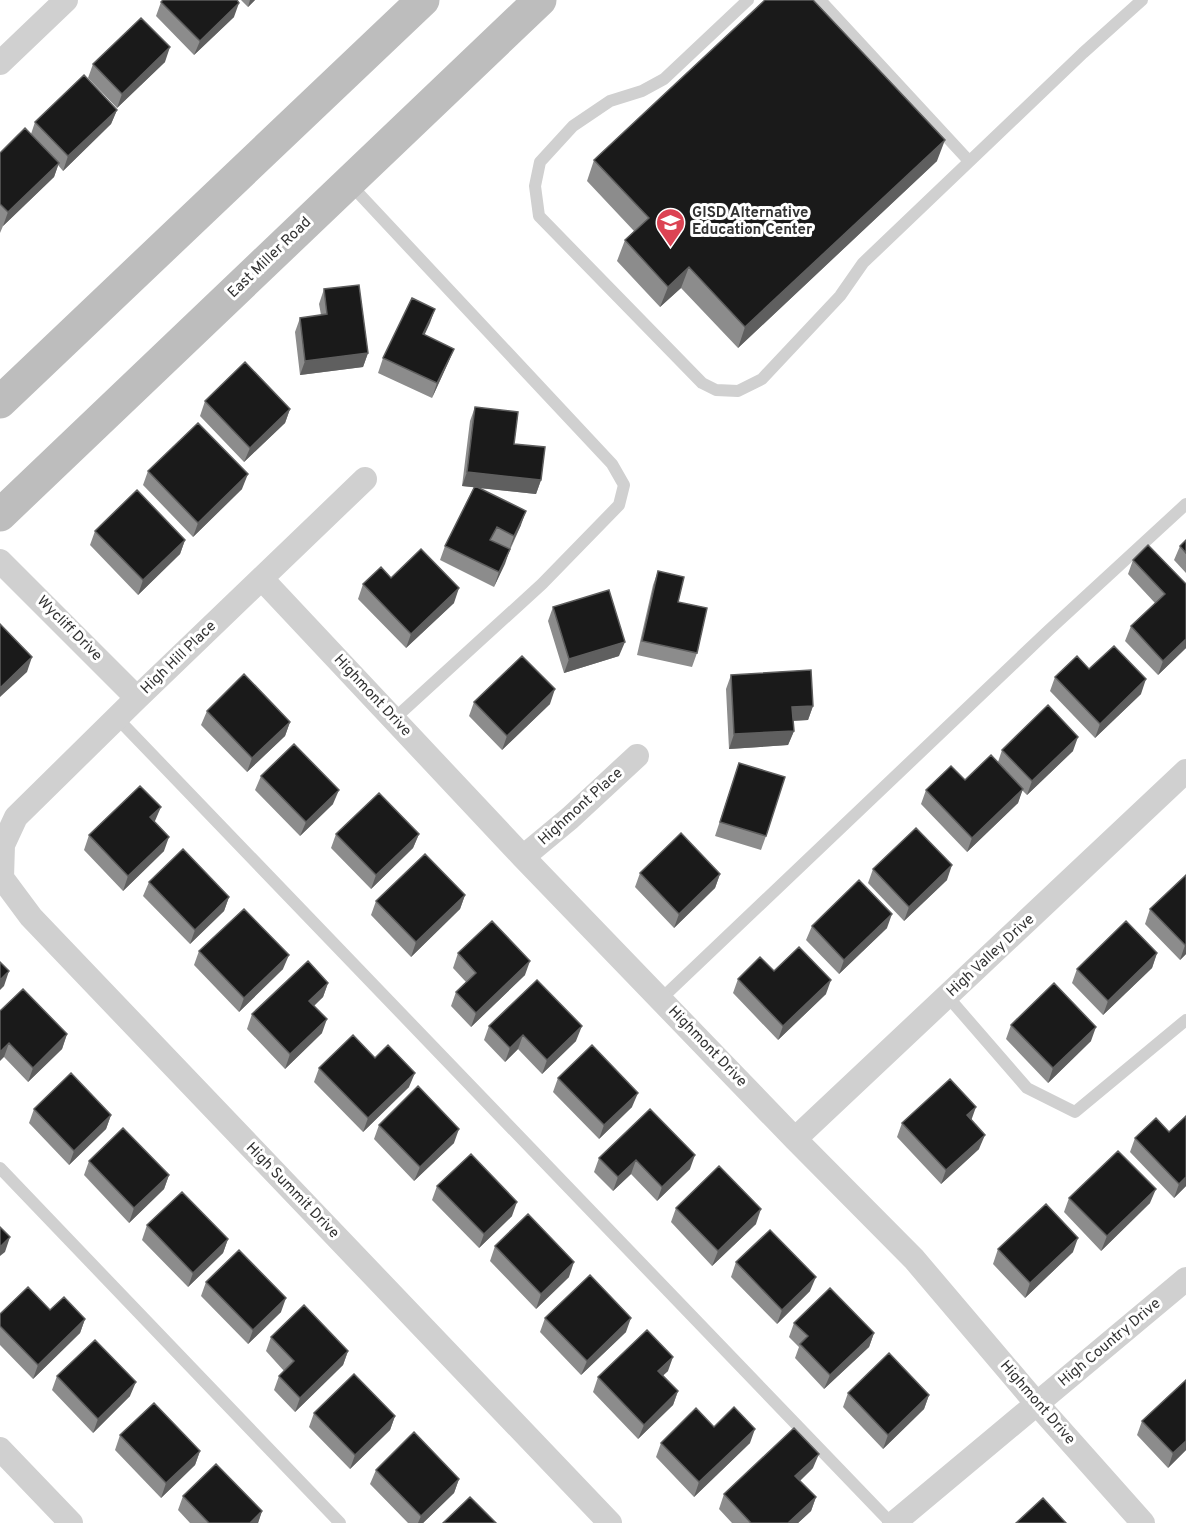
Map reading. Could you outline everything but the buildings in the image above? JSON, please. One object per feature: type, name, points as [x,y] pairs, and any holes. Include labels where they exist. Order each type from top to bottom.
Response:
[{"type":"main road","points":[[0,402],[423,0]]},
{"type":"main road","name":"East Miller Road","points":[[0,515],[540,0]]},
{"type":"street","points":[[0,63],[66,0]]},
{"type":"street","name":"High Hill Place","points":[[3,845],[16,817],[365,479]]},
{"type":"street","name":"Wycliff Drive","points":[[0,561],[137,698]]},
{"type":"street","name":"Highmont Drive","points":[[262,579],[524,857],[795,1139],[914,1259],[1143,1523]]},
{"type":"street","name":"Highmont Place","points":[[524,857],[637,756]]},
{"type":"street","name":"High Valley Drive","points":[[795,1139],[1186,771]]},
{"type":"street","name":"High Summit Drive","points":[[3,845],[3,878],[31,917],[610,1523]]},
{"type":"street","name":"High Country Drive","points":[[893,1523],[1186,1279]]},
{"type":"street","points":[[0,1449],[71,1523]]},
{"type":"lane","points":[[748,0],[664,79],[642,91],[610,101],[573,126],[540,162],[535,186],[539,216],[702,383],[716,390],[738,391],[762,379],[840,296],[863,263],[1083,53],[1142,0]]},
{"type":"lane","points":[[820,0],[969,161]]},
{"type":"lane","points":[[349,182],[612,464],[624,485],[620,505],[542,584],[394,719]]},
{"type":"lane","points":[[661,999],[1049,630],[1186,504]]},
{"type":"lane","points":[[117,718],[893,1523]]},
{"type":"lane","points":[[948,997],[1027,1088],[1075,1112],[1186,1020]]},
{"type":"lane","points":[[0,1168],[340,1523]]},
{"type":"place","name":"GISD Alternative Education Center","points":[[671,248]]}]
